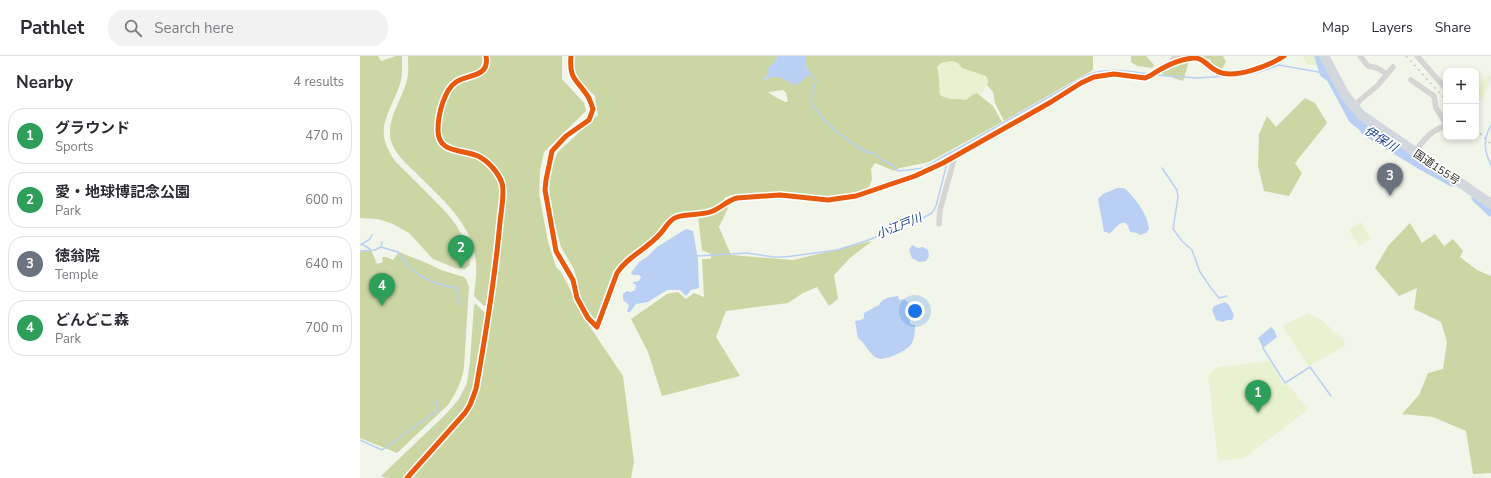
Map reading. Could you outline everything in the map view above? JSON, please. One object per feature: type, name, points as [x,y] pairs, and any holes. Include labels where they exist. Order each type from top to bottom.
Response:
[{"type":"highway","name":"国道155号","points":[[1324,56],[1336,81],[1355,108],[1373,124],[1491,204]]},
{"type":"street","points":[[570,56],[570,67],[573,78],[588,96],[593,109],[589,120],[566,136],[552,151],[545,190],[556,250],[573,280],[577,298],[588,318],[597,327],[617,273],[633,256],[657,237],[664,230],[669,221],[677,217],[703,214],[715,210],[731,199],[737,198],[780,195],[828,200],[847,198],[915,176],[954,157],[1051,102],[1081,83],[1094,77],[1114,74],[1145,78],[1150,77],[1156,72],[1169,66],[1191,58],[1197,58],[1221,73],[1232,74],[1262,68],[1275,58],[1284,56]]},
{"type":"street","points":[[1169,66],[1175,56]]},
{"type":"street","points":[[1360,56],[1368,66],[1377,68],[1387,74]]},
{"type":"street","points":[[1417,56],[1443,86]]},
{"type":"street","points":[[1355,108],[1359,101],[1377,86],[1393,67]]},
{"type":"street","points":[[1411,80],[1434,96],[1436,108],[1443,120]]},
{"type":"street","points":[[1414,152],[1430,133],[1443,126]]},
{"type":"street","points":[[939,224],[940,210],[954,157]]},
{"type":"green space","points":[[360,56],[378,56],[381,61],[396,56],[402,56],[401,79],[387,115],[384,131],[385,140],[388,150],[395,161],[446,212],[462,235],[466,244],[470,265],[465,269],[455,268],[433,259],[409,233],[393,224],[378,219],[360,218]]},
{"type":"green space","points":[[408,56],[483,56],[481,68],[478,71],[456,79],[451,83],[443,96],[437,112],[435,127],[438,141],[442,146],[448,150],[481,160],[494,172],[498,179],[500,205],[488,304],[484,306],[474,296],[476,263],[474,249],[463,225],[446,203],[403,160],[392,144],[390,127],[405,88],[408,71]]},
{"type":"green space","points":[[489,56],[562,56],[562,79],[584,103],[586,111],[544,152],[540,170],[539,194],[548,242],[556,267],[561,272],[590,327],[623,376],[634,462],[631,478],[411,478],[471,407],[476,398],[479,383],[498,270],[505,202],[505,184],[496,168],[489,160],[477,153],[455,148],[445,143],[440,133],[440,128],[445,103],[451,89],[456,84],[480,75],[485,71],[488,65]]},
{"type":"green space","points":[[575,56],[777,56],[776,60],[767,69],[767,76],[764,80],[773,77],[780,77],[794,85],[809,72],[806,65],[806,56],[1093,56],[1093,70],[1004,121],[995,103],[993,92],[987,85],[988,81],[986,76],[962,68],[958,63],[952,61],[941,63],[937,67],[940,95],[950,99],[966,100],[977,93],[993,106],[1002,122],[929,162],[900,168],[894,171],[875,163],[871,169],[872,179],[868,190],[855,194],[828,198],[788,193],[738,197],[731,195],[724,198],[728,208],[719,227],[731,255],[793,260],[872,241],[850,258],[834,275],[838,299],[829,306],[817,287],[803,293],[788,303],[726,311],[716,337],[740,376],[662,396],[648,352],[631,319],[667,294],[678,292],[686,299],[694,293],[704,297],[702,259],[711,259],[711,254],[702,250],[698,216],[668,220],[652,238],[617,267],[597,321],[587,310],[581,297],[574,269],[561,247],[551,208],[548,176],[558,152],[598,115],[595,96],[575,77],[573,61]],"holes":[[[783,90],[786,93],[788,101],[786,102],[768,92]]]},
{"type":"green space","points":[[1131,56],[1146,56],[1154,65],[1153,68],[1137,66],[1131,62]]},
{"type":"green space","points":[[1174,56],[1223,56],[1226,62],[1222,69],[1212,64],[1210,59],[1189,62],[1183,81],[1162,74],[1163,70],[1175,66]]},
{"type":"green space","points":[[1303,56],[1315,56],[1319,66],[1306,64]]},
{"type":"green space","points":[[952,61],[959,63],[962,68],[986,76],[987,84],[981,95],[977,93],[966,100],[950,99],[940,95],[937,67],[941,63]]},
{"type":"green space","points":[[1487,75],[1491,77],[1482,101],[1479,100],[1479,86]]},
{"type":"green space","points":[[1305,98],[1315,103],[1327,123],[1295,163],[1302,173],[1289,196],[1264,191],[1258,166],[1259,134],[1267,116],[1276,127]]},
{"type":"green space","points":[[1361,222],[1371,238],[1360,246],[1349,230]]},
{"type":"green space","points":[[1410,223],[1422,243],[1435,234],[1444,246],[1453,239],[1463,251],[1460,257],[1477,270],[1491,276],[1491,473],[1473,474],[1466,431],[1433,417],[1402,414],[1419,395],[1428,373],[1443,369],[1447,342],[1441,322],[1414,309],[1417,288],[1399,296],[1375,268],[1388,246]]},
{"type":"green space","points":[[371,250],[377,264],[383,262],[382,257],[393,260],[399,252],[441,270],[464,277],[469,287],[464,367],[458,387],[448,405],[397,453],[360,438],[360,252]]},
{"type":"green space","points":[[476,304],[486,314],[473,391],[467,405],[405,477],[386,478],[381,476],[446,414],[459,399],[467,383],[474,305]]},
{"type":"green space","points":[[1308,313],[1322,320],[1345,342],[1345,346],[1309,366],[1282,326]]},
{"type":"green space","points":[[1270,361],[1284,386],[1288,384],[1308,410],[1244,458],[1218,461],[1208,375],[1218,367]]},
{"type":"water","points":[[777,56],[806,56],[806,65],[809,74],[801,82],[794,85],[786,80],[776,77],[764,80],[767,76],[767,69],[776,60]]},
{"type":"water","points":[[1117,188],[1124,188],[1140,207],[1148,224],[1149,229],[1146,233],[1140,235],[1131,232],[1126,223],[1120,224],[1109,234],[1104,232],[1098,199],[1103,194]]},
{"type":"water","points":[[686,229],[693,231],[698,260],[699,288],[691,290],[686,296],[680,290],[667,290],[648,302],[636,304],[630,312],[627,312],[629,305],[623,300],[623,294],[627,291],[631,292],[635,290],[636,285],[633,282],[639,281],[641,277],[631,273],[639,262],[647,257],[657,247]]},
{"type":"water","points":[[912,245],[918,248],[923,247],[928,250],[929,256],[926,261],[919,262],[912,258],[909,250]]},
{"type":"water","points":[[898,296],[899,300],[904,299],[908,303],[910,324],[915,325],[913,341],[910,346],[896,355],[880,359],[874,356],[858,338],[855,321],[864,318],[864,313],[879,305],[884,299]]},
{"type":"water","points":[[1225,302],[1229,305],[1234,315],[1232,320],[1223,322],[1216,320],[1212,310],[1214,306]]},
{"type":"water","points":[[1271,327],[1277,337],[1263,348],[1258,338]]},
{"type":"waterway","name":"伊保川","points":[[1319,56],[1324,73],[1331,78],[1353,119],[1364,128],[1365,131],[1452,182]]},
{"type":"waterway","name":"小江戸川","points":[[1244,75],[1256,73],[1279,65],[1324,73]]},
{"type":"waterway","name":"小江戸川","points":[[948,157],[952,152],[1089,74],[1105,71],[1127,71],[1150,74]]},
{"type":"waterway","points":[[809,73],[816,80],[811,101],[823,118],[837,132],[852,143],[868,153],[871,152],[882,160],[891,164],[898,171],[924,168],[951,152]]},
{"type":"waterway","name":"小江戸川","points":[[1156,75],[1196,78],[1230,76]]},
{"type":"waterway","points":[[1491,125],[1488,130],[1485,145],[1491,165]]},
{"type":"waterway","name":"小江戸川","points":[[697,256],[747,253],[773,257],[785,257],[837,250],[866,241],[919,220],[932,213],[936,206],[947,163]]},
{"type":"waterway","points":[[1162,168],[1177,190],[1178,197],[1173,229],[1182,241],[1192,250],[1200,272],[1219,298],[1227,296]]},
{"type":"waterway","name":"伊保川","points":[[1476,198],[1491,212]]},
{"type":"waterway","points":[[360,245],[370,239],[372,235]]},
{"type":"waterway","points":[[381,247],[382,242]]},
{"type":"waterway","points":[[362,244],[370,249]]},
{"type":"waterway","points":[[360,251],[375,250],[381,247],[398,252],[407,265],[422,277],[438,284],[456,288],[460,305]]},
{"type":"waterway","points":[[1263,348],[1285,383],[1310,367],[1331,396]]},
{"type":"waterway","points":[[360,440],[382,450],[438,410],[436,401]]},
{"type":"railway","points":[[1406,56],[1443,97]]},
{"type":"railway","points":[[1479,132],[1491,144]]},
{"type":"cycle path","points":[[407,478],[465,413],[470,405],[476,389],[493,285],[503,187],[498,175],[482,158],[446,147],[439,137],[438,129],[442,103],[448,91],[461,79],[481,72],[485,68],[486,56]]},
{"type":"cycle path","points":[[571,56],[572,74],[590,100],[593,109],[589,120],[566,136],[552,151],[545,190],[556,251],[573,280],[577,298],[588,318],[597,327],[617,273],[621,267],[655,239],[674,218],[686,215],[708,213],[737,198],[780,195],[828,200],[856,196],[915,176],[943,163],[1051,102],[1081,83],[1094,77],[1114,74],[1145,78],[1172,64],[1185,59],[1193,58],[1200,59],[1217,71],[1232,74],[1260,68],[1284,56]]},
{"type":"place","name":"徳翁院","points":[[1390,196]]},
{"type":"place","name":"愛・地球博記念公園","points":[[461,268]]},
{"type":"place","name":"どんどこ森","points":[[382,306]]},
{"type":"place","name":"グラウンド","points":[[1258,413]]}]
